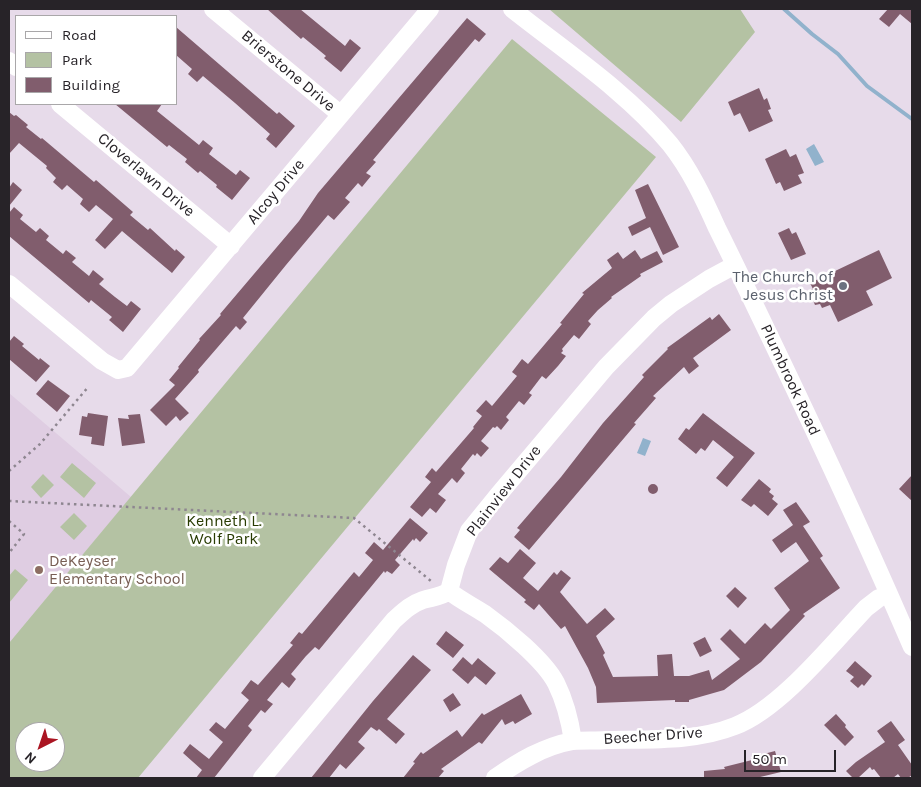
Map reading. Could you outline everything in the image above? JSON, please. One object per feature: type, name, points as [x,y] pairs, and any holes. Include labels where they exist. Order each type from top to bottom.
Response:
[{"type":"street","name":"Brierstone Drive","points":[[213,9],[340,114]]},
{"type":"street","name":"Alcoy Drive","points":[[9,284],[102,361],[118,370],[127,368],[430,9]]},
{"type":"street","name":"Plumbrook Road","points":[[512,9],[614,89],[638,111],[670,145],[703,197],[848,503],[912,647]]},
{"type":"street","name":"Cloverlawn Drive","points":[[61,105],[231,246]]},
{"type":"street","name":"Plainview Drive","points":[[449,591],[459,556],[469,531],[606,367],[636,334],[659,313],[709,279],[735,265]]},
{"type":"street","points":[[262,778],[394,620],[412,605],[422,600],[442,596],[449,591],[493,619],[547,670],[563,700],[573,741]]},
{"type":"street","name":"Beecher Drive","points":[[495,778],[530,756],[573,741],[678,738],[734,726],[751,718],[785,693],[866,608],[879,598],[890,594]]},
{"type":"path","points":[[9,471],[40,444],[89,386]]},
{"type":"path","points":[[9,501],[354,518],[430,581]]},
{"type":"path","points":[[9,521],[24,534],[9,553]]},
{"type":"shaded area","name":"DeKeyser Elementary School","points":[[9,393],[131,497],[9,643]]},
{"type":"green space","points":[[549,9],[740,9],[755,32],[681,122]]},
{"type":"green space","name":"Kenneth L. Wolf Park","points":[[512,39],[656,157],[138,778],[9,778],[9,643]]},
{"type":"green space","points":[[72,463],[96,483],[84,498],[60,477]]},
{"type":"green space","points":[[43,474],[54,485],[41,498],[31,487]]},
{"type":"green space","points":[[74,513],[87,526],[74,540],[60,527]]},
{"type":"green space","points":[[15,569],[28,580],[9,603],[9,576]]},
{"type":"water","points":[[814,144],[824,162],[815,166],[806,149]]},
{"type":"water","points":[[643,438],[651,441],[645,456],[637,453]]},
{"type":"building","points":[[267,9],[300,9],[345,46],[350,39],[361,48],[341,72],[324,58],[326,56],[303,37],[301,39]]},
{"type":"building","points":[[888,9],[912,9],[912,24],[900,14],[889,27],[879,19]]},
{"type":"building","points":[[467,18],[486,34],[479,42],[475,39],[373,160],[376,162],[366,173],[371,176],[362,187],[358,183],[345,198],[350,202],[334,220],[328,215],[243,318],[247,322],[240,330],[236,326],[198,370],[199,372],[175,399],[189,413],[180,421],[176,416],[166,426],[150,410],[175,385],[169,380],[178,367],[199,339],[299,221],[318,193]]},
{"type":"building","points":[[178,29],[277,114],[279,112],[295,126],[276,148],[266,139],[270,134],[203,76],[197,82],[188,74],[192,69],[178,57]]},
{"type":"building","points":[[759,88],[764,100],[767,98],[771,109],[768,110],[773,121],[749,132],[740,113],[734,116],[728,102]]},
{"type":"building","points":[[116,105],[161,105],[157,111],[199,145],[203,140],[213,148],[209,154],[236,175],[240,170],[250,178],[232,200],[200,171],[198,173],[185,162],[187,159],[169,145],[167,147]]},
{"type":"building","points":[[9,112],[14,116],[16,115],[28,125],[26,127],[42,138],[94,182],[96,180],[133,212],[130,215],[148,230],[150,228],[175,251],[176,249],[185,257],[172,273],[122,231],[105,249],[95,240],[113,219],[96,205],[89,212],[80,204],[83,199],[67,185],[62,190],[53,182],[56,178],[46,168],[47,166],[19,143],[9,154]]},
{"type":"building","points":[[786,149],[790,157],[796,154],[804,173],[798,175],[802,183],[784,191],[780,182],[776,184],[765,159]]},
{"type":"building","points":[[13,182],[22,190],[9,206],[9,188]]},
{"type":"building","points":[[648,184],[679,247],[663,255],[650,227],[632,236],[628,227],[646,218],[635,190]]},
{"type":"building","points":[[14,207],[23,215],[20,219],[36,232],[40,228],[49,236],[46,240],[63,254],[66,250],[76,258],[72,262],[89,276],[93,270],[104,279],[99,284],[115,297],[127,306],[131,301],[141,309],[123,332],[109,320],[112,317],[91,300],[89,303],[9,236],[9,213]]},
{"type":"building","points":[[789,228],[792,234],[796,232],[806,254],[791,260],[778,233]]},
{"type":"building","points":[[635,250],[641,259],[657,251],[663,262],[640,274],[641,276],[611,297],[588,321],[591,324],[579,339],[574,335],[562,349],[561,353],[566,356],[546,379],[542,376],[529,393],[532,395],[524,405],[519,401],[506,417],[509,420],[501,430],[497,426],[493,427],[481,441],[489,448],[481,457],[477,453],[475,456],[473,454],[461,469],[465,473],[457,483],[452,478],[438,494],[446,500],[436,513],[430,508],[422,517],[410,507],[431,482],[425,477],[432,468],[436,472],[474,428],[482,416],[476,411],[486,400],[492,406],[517,376],[512,372],[522,359],[528,364],[562,324],[560,323],[584,294],[582,293],[612,268],[607,260],[618,252],[623,259]]},
{"type":"building","name":"The Church of Jesus Christ","points":[[879,250],[892,278],[866,291],[873,305],[838,322],[830,305],[822,308],[820,304],[815,305],[809,291],[813,289],[810,283]]},
{"type":"building","points":[[719,314],[731,330],[693,358],[699,366],[689,374],[684,367],[653,396],[656,398],[634,423],[636,424],[529,550],[514,537],[520,530],[517,528],[561,477],[603,423],[644,377],[642,375],[667,348],[710,317],[712,320]]},
{"type":"building","points":[[14,336],[24,344],[22,346],[39,360],[40,358],[50,366],[36,382],[9,359],[9,342]]},
{"type":"building","points":[[48,380],[70,396],[57,412],[36,394]]},
{"type":"building","points":[[88,413],[108,416],[104,446],[91,444],[92,437],[79,435],[82,416],[87,417]]},
{"type":"building","points":[[703,413],[755,453],[727,487],[716,478],[734,457],[713,440],[705,451],[701,448],[696,454],[678,439],[686,428],[689,430]]},
{"type":"building","points":[[140,414],[145,443],[122,446],[118,418],[129,419],[128,415]]},
{"type":"building","points":[[912,475],[912,501],[899,489]]},
{"type":"building","points":[[759,479],[771,489],[769,492],[774,496],[772,499],[778,504],[768,516],[754,504],[751,507],[741,500]]},
{"type":"building","points":[[653,484],[658,489],[653,494],[648,489]]},
{"type":"building","points":[[796,502],[810,522],[803,526],[823,556],[820,558],[840,588],[803,614],[805,616],[761,662],[724,690],[689,700],[689,702],[675,702],[675,700],[597,703],[596,687],[565,626],[561,629],[539,604],[534,610],[524,602],[526,600],[489,569],[500,557],[508,563],[520,549],[536,563],[523,578],[538,591],[554,572],[557,575],[561,570],[571,578],[560,592],[587,624],[605,608],[615,619],[596,636],[605,653],[603,655],[613,677],[658,676],[657,655],[672,654],[674,676],[689,676],[709,670],[712,680],[740,659],[720,639],[730,629],[745,644],[765,623],[771,629],[790,610],[774,588],[809,561],[796,542],[781,553],[772,540],[793,525],[783,510]]},
{"type":"building","points":[[410,518],[428,533],[420,542],[416,538],[414,541],[413,539],[395,560],[400,565],[392,574],[387,571],[385,573],[384,571],[319,650],[315,647],[306,656],[291,674],[296,679],[289,688],[282,682],[267,700],[273,704],[265,713],[261,710],[248,726],[252,730],[214,778],[196,778],[202,770],[183,753],[190,744],[209,759],[223,742],[209,730],[216,722],[225,729],[249,700],[241,693],[251,680],[258,685],[293,645],[290,643],[299,632],[302,634],[354,572],[359,577],[373,560],[365,553],[374,542],[383,550]]},
{"type":"building","points":[[735,587],[747,598],[738,608],[726,596]]},
{"type":"building","points":[[446,631],[464,645],[453,658],[436,644]]},
{"type":"building","points":[[705,637],[712,651],[700,657],[693,643]]},
{"type":"building","points":[[413,655],[431,670],[387,719],[405,734],[396,744],[379,729],[377,731],[371,727],[358,742],[365,748],[346,769],[340,764],[329,778],[311,778],[373,701]]},
{"type":"building","points":[[463,657],[472,665],[478,658],[496,673],[486,685],[475,676],[468,684],[452,670]]},
{"type":"building","points":[[855,661],[872,676],[864,686],[862,684],[858,688],[850,681],[854,677],[846,671]]},
{"type":"building","points":[[453,693],[461,705],[450,712],[443,700]]},
{"type":"building","points":[[521,694],[532,714],[515,724],[513,721],[505,725],[502,719],[482,744],[479,742],[441,769],[444,771],[438,778],[403,778],[421,752],[423,754],[457,730],[462,737],[482,713],[484,715]]},
{"type":"building","points":[[836,714],[854,737],[845,746],[824,725]]},
{"type":"building","points":[[891,721],[905,740],[898,745],[912,765],[912,775],[908,778],[901,778],[898,774],[893,778],[881,778],[870,767],[858,778],[853,778],[846,771],[885,742],[877,731]]},
{"type":"building","points":[[775,751],[781,772],[756,778],[704,778],[704,771],[725,769],[724,767],[756,759],[756,756]]},
{"type":"waterway","points":[[784,9],[838,54],[867,86],[912,119]]},
{"type":"place","name":"The Church of Jesus Christ","points":[[843,286]]},
{"type":"place","name":"DeKeyser Elementary School","points":[[39,570]]}]
